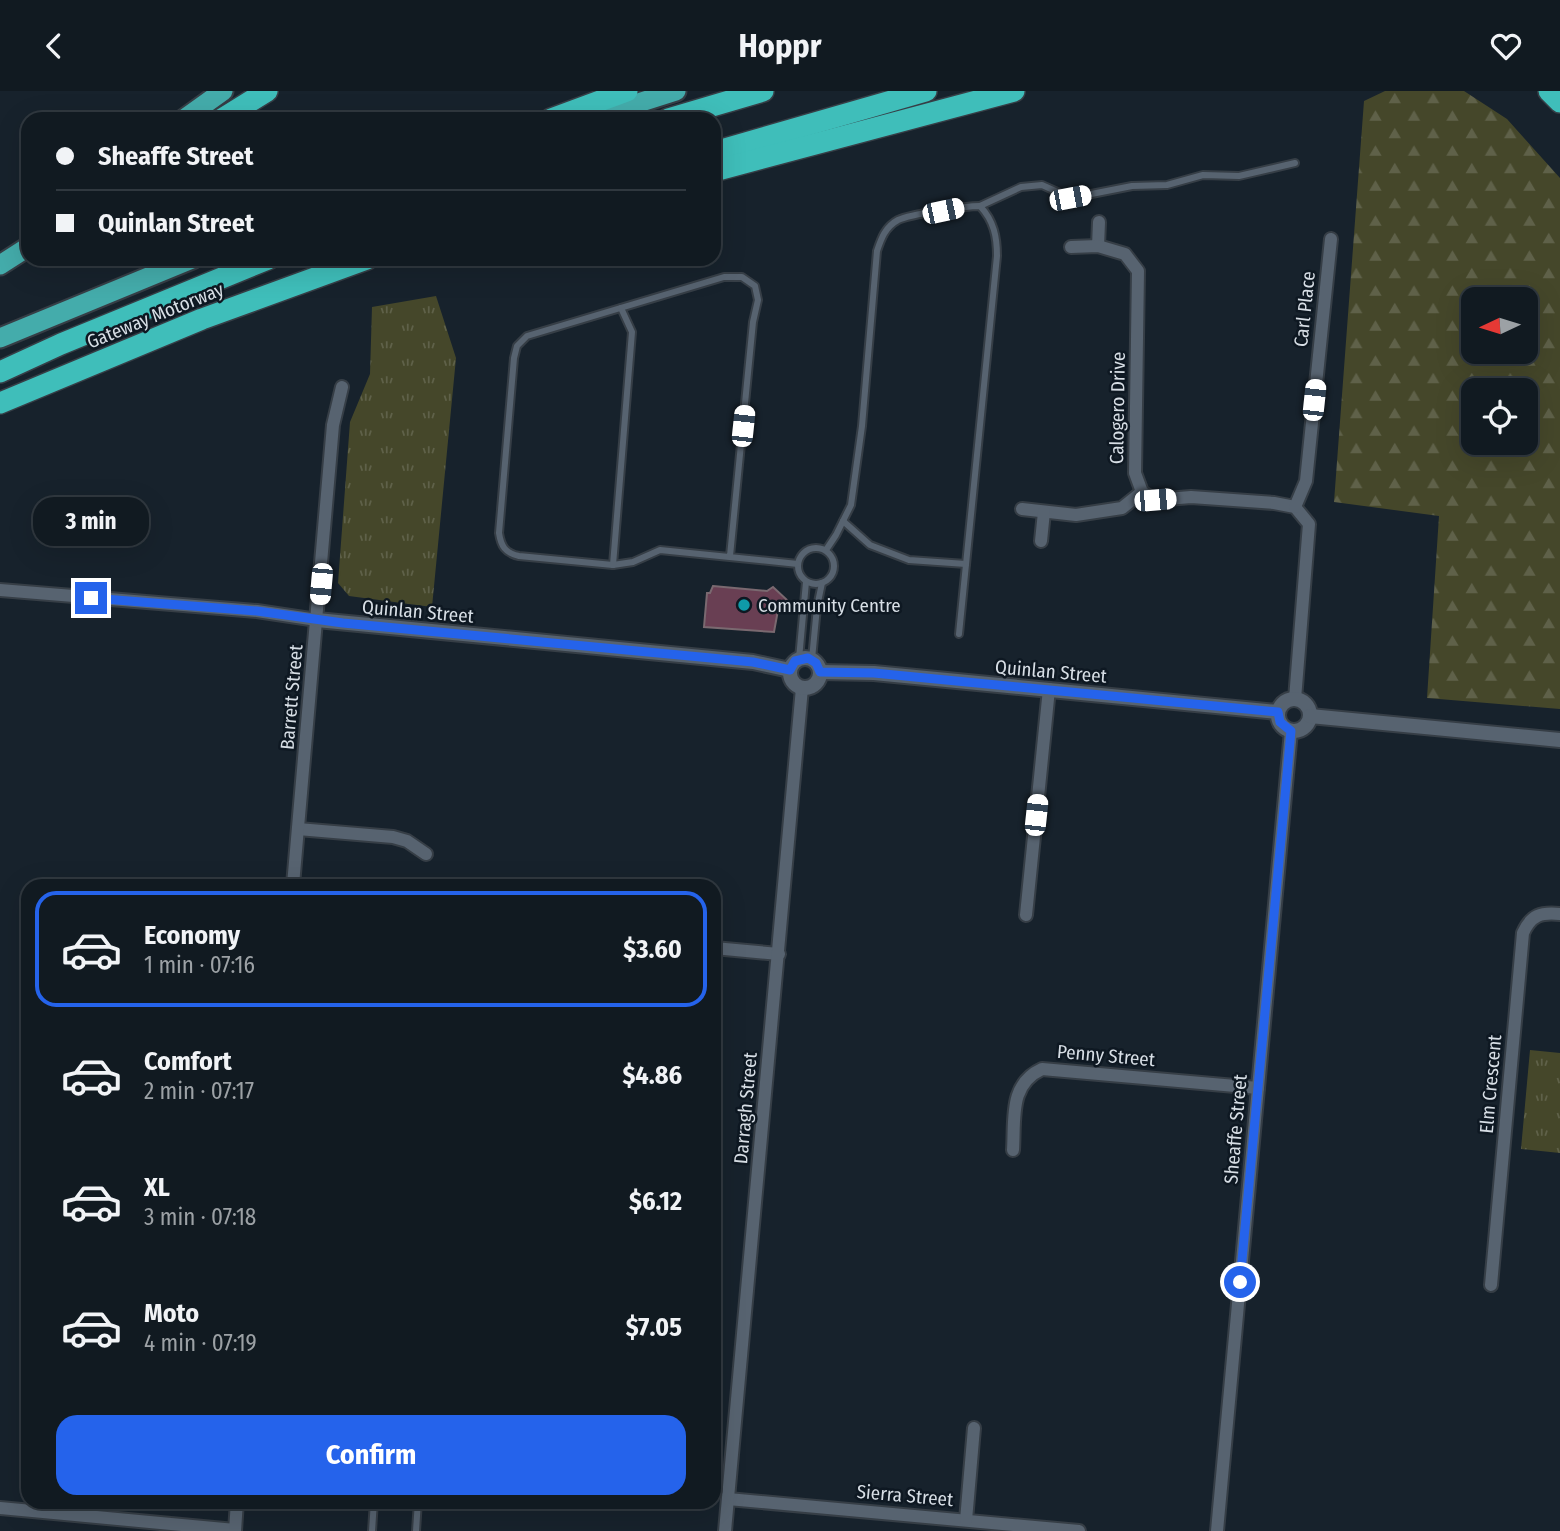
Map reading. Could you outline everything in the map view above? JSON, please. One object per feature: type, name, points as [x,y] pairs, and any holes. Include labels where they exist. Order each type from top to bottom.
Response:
[{"type":"highway","points":[[194,112],[223,91]]},
{"type":"highway","points":[[234,112],[268,91]]},
{"type":"highway","points":[[570,112],[627,91]]},
{"type":"highway","points":[[610,112],[676,91]]},
{"type":"highway","points":[[692,112],[763,91]]},
{"type":"highway","points":[[721,150],[926,91]]},
{"type":"highway","points":[[721,169],[1014,91]]},
{"type":"highway","points":[[1549,91],[1560,102]]},
{"type":"highway","points":[[0,265],[21,252]]},
{"type":"highway","points":[[0,338],[175,266]]},
{"type":"highway","name":"Gateway Motorway","points":[[0,372],[251,266]]},
{"type":"highway","name":"Gateway Motorway","points":[[0,403],[202,319],[348,266]]},
{"type":"street","points":[[1098,246],[1100,222]]},
{"type":"street","name":"Carl Place","points":[[1295,507],[1306,481],[1331,239]]},
{"type":"street","name":"Calogero Drive","points":[[1072,247],[1098,246],[1125,254],[1138,271],[1135,473],[1142,492]]},
{"type":"street","name":"Barrett Street","points":[[294,879],[333,425],[342,387]]},
{"type":"street","points":[[1021,509],[1076,515],[1122,508],[1142,492],[1155,500],[1191,497],[1295,507],[1309,524],[1295,699]]},
{"type":"street","points":[[1041,541],[1044,512]]},
{"type":"street","name":"Quinlan Street","points":[[0,590],[257,611],[317,620],[1278,712]]},
{"type":"street","points":[[805,665],[815,684],[802,688],[794,683],[805,665]]},
{"type":"street","name":"Darragh Street","points":[[725,1531],[802,688]]},
{"type":"street","points":[[1026,915],[1049,689]]},
{"type":"street","points":[[1295,699],[1308,707],[1310,716],[1302,729],[1291,731],[1280,722],[1278,712],[1282,704],[1295,699]]},
{"type":"street","points":[[1310,716],[1560,740]]},
{"type":"street","name":"Sheaffe Street","points":[[1217,1531],[1291,731]]},
{"type":"street","points":[[298,829],[393,837],[407,841],[426,853]]},
{"type":"street","name":"Elm Crescent","points":[[1492,1285],[1523,933],[1533,918],[1544,913],[1560,914]]},
{"type":"street","points":[[721,949],[779,954]]},
{"type":"street","name":"Penny Street","points":[[1013,1150],[1017,1095],[1022,1083],[1042,1069],[1258,1088]]},
{"type":"street","points":[[966,1520],[974,1428]]},
{"type":"street","name":"Sierra Street","points":[[728,1499],[1079,1531]]},
{"type":"street","points":[[0,1508],[235,1531],[236,1509]]},
{"type":"lane","points":[[826,550],[851,505],[862,426],[877,251],[883,233],[898,220],[966,206],[980,207],[1021,187],[1042,185],[1070,198],[1132,186],[1167,185],[1203,175],[1238,176],[1295,163]]},
{"type":"lane","points":[[959,634],[998,256],[997,236],[988,215],[980,207]]},
{"type":"lane","points":[[730,556],[753,322],[758,300],[755,286],[742,277],[724,277],[527,336],[517,346],[514,358],[499,533],[505,550],[519,557],[613,565],[633,562],[660,550],[798,564]]},
{"type":"lane","points":[[613,565],[632,332],[621,308]]},
{"type":"lane","points":[[843,521],[870,545],[909,560],[966,564]]},
{"type":"lane","points":[[814,547],[826,550],[834,565],[831,576],[822,583],[805,665],[806,582],[799,574],[798,564],[799,558],[814,547]]},
{"type":"lane","points":[[806,582],[822,583]]},
{"type":"lane","points":[[372,1531],[373,1509]]},
{"type":"lane","points":[[415,1531],[417,1509]]},
{"type":"green space","points":[[1385,91],[1464,91],[1507,119],[1560,178],[1560,709],[1427,698],[1439,516],[1334,502],[1364,101]]},
{"type":"green space","points":[[436,296],[456,358],[432,607],[349,596],[338,583],[350,422],[370,374],[372,307]]},
{"type":"green space","points":[[1530,1050],[1560,1053],[1560,1153],[1521,1149]]},
{"type":"building","name":"Community Centre","points":[[713,586],[767,591],[773,587],[787,600],[778,610],[774,632],[704,627],[707,593],[710,593]]},
{"type":"place","name":"Community Centre","points":[[744,605]]},
{"type":"route","points":[[91,598],[257,611],[343,623],[753,662],[790,670],[795,661],[808,658],[816,663],[820,672],[874,673],[1278,712],[1280,722],[1291,731],[1240,1282]]}]
